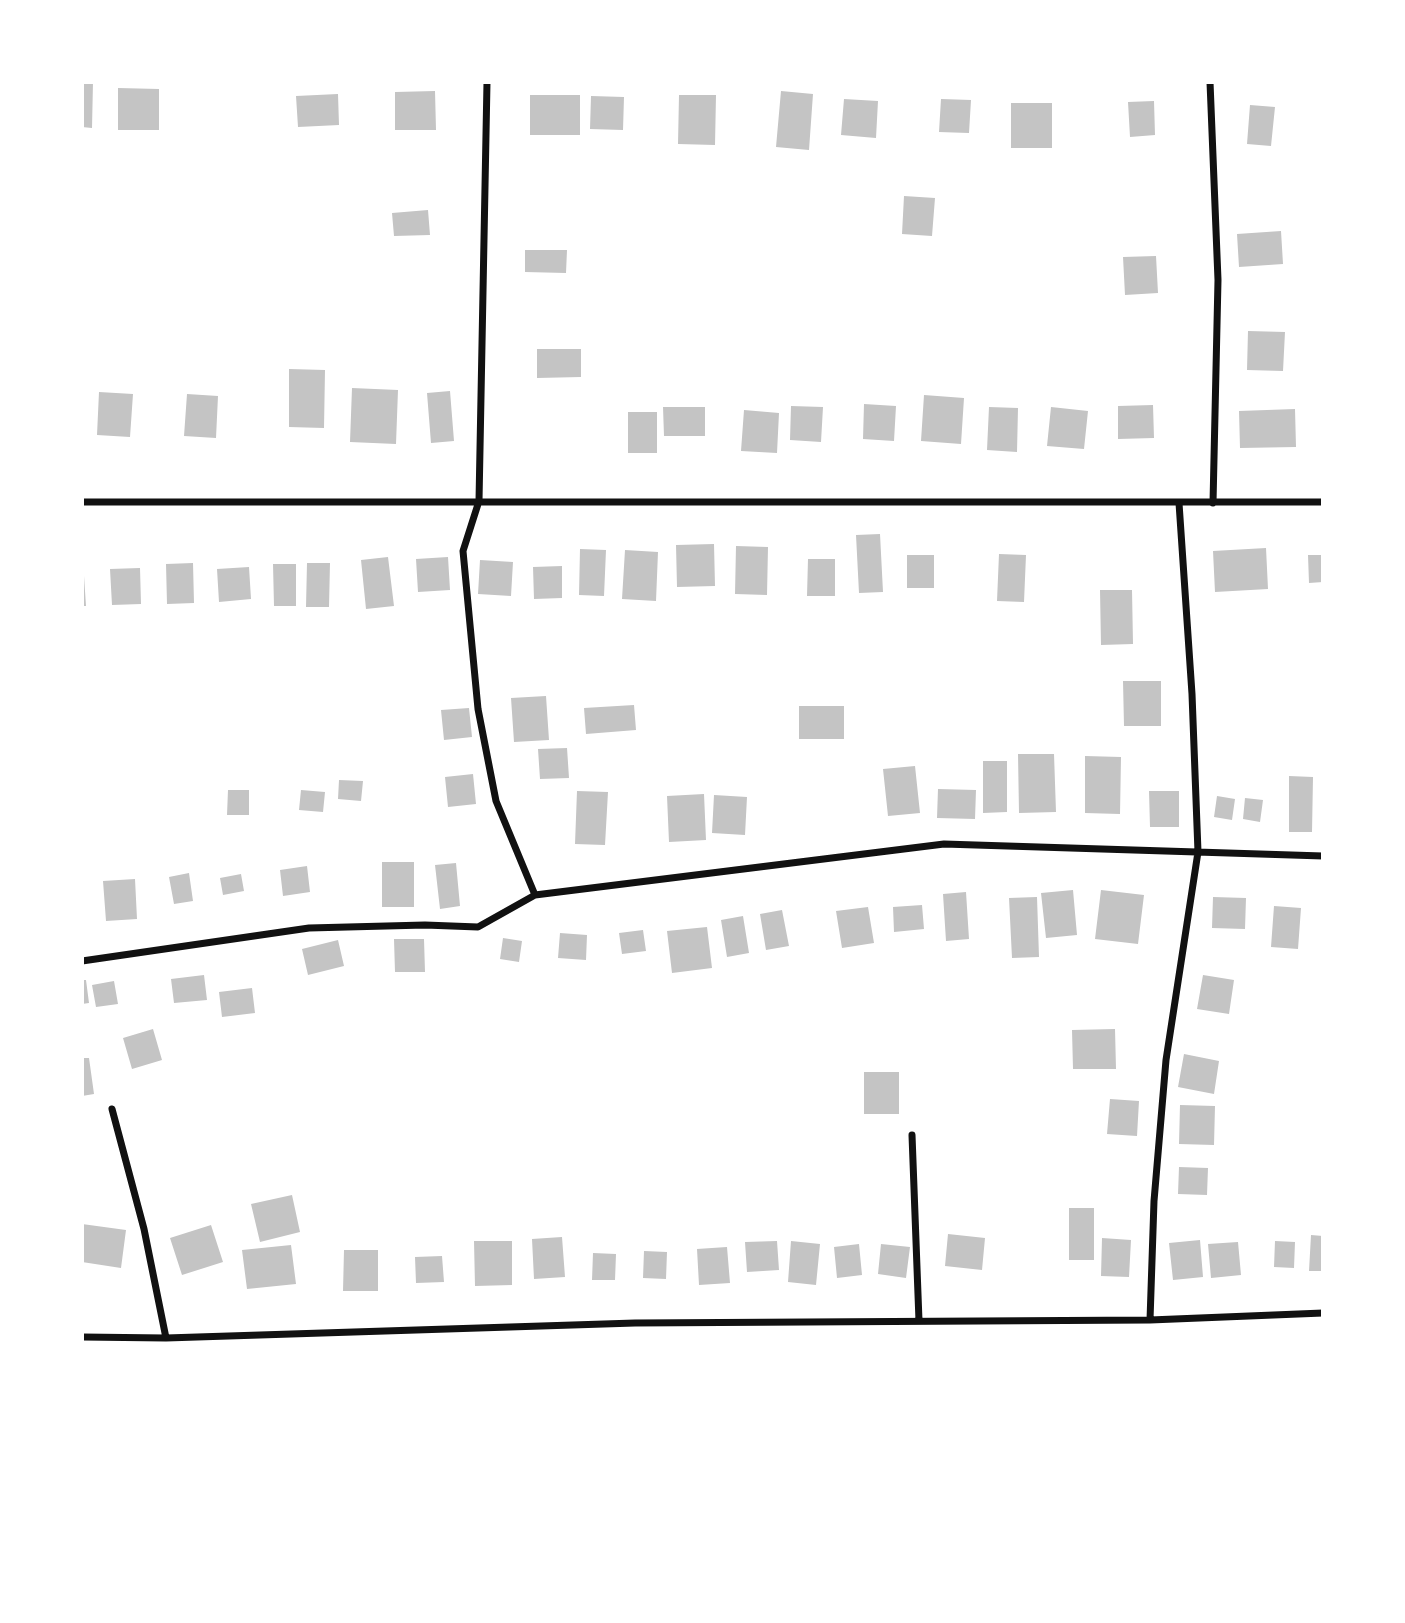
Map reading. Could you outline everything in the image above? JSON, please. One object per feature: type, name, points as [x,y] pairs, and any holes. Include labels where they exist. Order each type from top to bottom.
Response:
[{"type":"street","points":[[486,82],[479,501],[463,551],[478,709],[496,801],[535,895]]},
{"type":"street","points":[[1210,82],[1218,279],[1213,503]]},
{"type":"street","points":[[82,502],[1323,502]]},
{"type":"street","points":[[1150,1320],[1154,1202],[1166,1060],[1198,852],[1192,694],[1179,503]]},
{"type":"street","points":[[82,961],[309,928],[425,925],[478,927],[535,895],[944,845],[1323,856]]},
{"type":"street","points":[[112,1109],[144,1228],[166,1338]]},
{"type":"street","points":[[912,1135],[919,1321]]},
{"type":"street","points":[[82,1337],[166,1338],[635,1323],[1150,1320],[1323,1313]]},
{"type":"building","points":[[82,82],[93,82],[92,128],[82,127]]},
{"type":"building","points":[[118,88],[159,89],[159,130],[118,130]]},
{"type":"building","points":[[435,91],[436,130],[395,130],[395,92]]},
{"type":"building","points":[[781,91],[813,94],[809,150],[776,147]]},
{"type":"building","points":[[338,94],[339,125],[298,127],[296,96]]},
{"type":"building","points":[[530,95],[580,95],[580,135],[530,135]]},
{"type":"building","points":[[679,95],[716,95],[715,145],[678,144]]},
{"type":"building","points":[[591,96],[624,97],[623,130],[590,129]]},
{"type":"building","points":[[844,99],[878,101],[876,138],[841,135]]},
{"type":"building","points":[[941,99],[971,100],[969,133],[939,132]]},
{"type":"building","points":[[1154,101],[1155,135],[1130,137],[1128,102]]},
{"type":"building","points":[[1011,103],[1052,103],[1052,148],[1011,148]]},
{"type":"building","points":[[1250,105],[1275,107],[1271,146],[1247,144]]},
{"type":"building","points":[[904,196],[935,198],[932,236],[902,234]]},
{"type":"building","points":[[428,210],[430,235],[394,236],[392,213]]},
{"type":"building","points":[[1281,231],[1283,264],[1239,267],[1237,234]]},
{"type":"building","points":[[525,250],[567,250],[566,273],[525,272]]},
{"type":"building","points":[[1156,256],[1158,293],[1125,295],[1123,257]]},
{"type":"building","points":[[1248,331],[1285,332],[1283,371],[1247,370]]},
{"type":"building","points":[[537,349],[581,349],[581,377],[537,378]]},
{"type":"building","points":[[289,369],[325,370],[324,428],[289,427]]},
{"type":"building","points":[[352,388],[398,390],[396,444],[350,442]]},
{"type":"building","points":[[450,391],[454,441],[431,443],[427,393]]},
{"type":"building","points":[[99,392],[133,394],[130,437],[97,435]]},
{"type":"building","points":[[187,394],[218,396],[216,438],[184,436]]},
{"type":"building","points":[[924,395],[964,398],[961,444],[921,441]]},
{"type":"building","points":[[864,404],[896,406],[894,441],[863,439]]},
{"type":"building","points":[[1153,405],[1154,438],[1118,439],[1118,406]]},
{"type":"building","points":[[791,406],[823,407],[821,442],[790,440]]},
{"type":"building","points":[[663,407],[705,407],[705,436],[664,436]]},
{"type":"building","points":[[989,407],[1018,408],[1017,452],[987,450]]},
{"type":"building","points":[[1051,407],[1088,411],[1084,449],[1047,446]]},
{"type":"building","points":[[1295,409],[1296,447],[1240,448],[1239,411]]},
{"type":"building","points":[[744,410],[779,413],[777,453],[741,451]]},
{"type":"building","points":[[628,412],[657,412],[657,453],[628,453]]},
{"type":"building","points":[[880,534],[883,592],[859,593],[856,535]]},
{"type":"building","points":[[714,544],[715,586],[677,587],[676,545]]},
{"type":"building","points":[[736,546],[768,547],[767,595],[735,594]]},
{"type":"building","points":[[1266,548],[1268,589],[1215,592],[1213,551]]},
{"type":"building","points":[[580,549],[606,550],[604,596],[579,595]]},
{"type":"building","points":[[625,550],[658,552],[656,601],[622,599]]},
{"type":"building","points":[[999,554],[1026,555],[1024,602],[997,601]]},
{"type":"building","points":[[907,555],[934,555],[934,588],[907,588]]},
{"type":"building","points":[[1308,555],[1323,555],[1323,582],[1309,583]]},
{"type":"building","points":[[388,557],[394,606],[366,609],[361,560]]},
{"type":"building","points":[[448,557],[450,590],[418,592],[416,559]]},
{"type":"building","points":[[808,559],[835,559],[835,596],[807,596]]},
{"type":"building","points":[[480,560],[513,562],[511,596],[478,594]]},
{"type":"building","points":[[193,563],[194,603],[167,604],[166,564]]},
{"type":"building","points":[[307,563],[330,563],[329,607],[306,607]]},
{"type":"building","points":[[273,564],[296,564],[296,606],[274,606]]},
{"type":"building","points":[[562,566],[562,598],[534,599],[533,567]]},
{"type":"building","points":[[249,567],[251,599],[219,602],[217,569]]},
{"type":"building","points":[[140,568],[141,604],[112,605],[110,569]]},
{"type":"building","points":[[84,576],[86,606],[82,606]]},
{"type":"building","points":[[1100,590],[1132,590],[1133,644],[1101,645]]},
{"type":"building","points":[[1123,681],[1161,681],[1161,726],[1124,726]]},
{"type":"building","points":[[546,696],[549,740],[514,742],[511,698]]},
{"type":"building","points":[[634,705],[636,730],[586,734],[584,708]]},
{"type":"building","points":[[799,706],[844,706],[844,739],[799,739]]},
{"type":"building","points":[[469,708],[472,737],[444,740],[441,710]]},
{"type":"building","points":[[567,748],[569,778],[540,779],[538,749]]},
{"type":"building","points":[[1018,754],[1054,754],[1056,812],[1019,813]]},
{"type":"building","points":[[1085,756],[1121,757],[1120,814],[1085,813]]},
{"type":"building","points":[[983,761],[1007,761],[1007,812],[983,813]]},
{"type":"building","points":[[915,766],[920,813],[888,816],[883,769]]},
{"type":"building","points":[[473,774],[476,804],[448,807],[445,777]]},
{"type":"building","points":[[1289,776],[1313,777],[1312,832],[1289,832]]},
{"type":"building","points":[[339,780],[363,781],[361,801],[338,799]]},
{"type":"building","points":[[938,789],[976,790],[975,819],[937,818]]},
{"type":"building","points":[[228,790],[249,790],[249,815],[227,815]]},
{"type":"building","points":[[301,790],[325,792],[323,812],[299,810]]},
{"type":"building","points":[[577,791],[608,792],[605,845],[575,844]]},
{"type":"building","points":[[1149,791],[1179,791],[1179,827],[1150,827]]},
{"type":"building","points":[[704,794],[706,840],[669,842],[667,796]]},
{"type":"building","points":[[714,795],[747,797],[745,835],[712,833]]},
{"type":"building","points":[[1217,796],[1235,799],[1232,820],[1214,817]]},
{"type":"building","points":[[1245,798],[1263,800],[1260,822],[1243,819]]},
{"type":"building","points":[[382,862],[414,862],[414,907],[382,907]]},
{"type":"building","points":[[456,863],[460,906],[440,909],[435,865]]},
{"type":"building","points":[[307,866],[310,892],[283,896],[280,870]]},
{"type":"building","points":[[189,873],[193,901],[174,904],[169,877]]},
{"type":"building","points":[[241,874],[244,891],[223,895],[220,878]]},
{"type":"building","points":[[135,879],[137,919],[106,921],[103,881]]},
{"type":"building","points":[[1073,890],[1077,935],[1046,938],[1041,893]]},
{"type":"building","points":[[1101,890],[1144,895],[1138,944],[1095,939]]},
{"type":"building","points":[[966,892],[969,939],[946,941],[943,894]]},
{"type":"building","points":[[1037,897],[1039,957],[1012,958],[1009,898]]},
{"type":"building","points":[[1213,897],[1246,898],[1245,929],[1212,928]]},
{"type":"building","points":[[922,905],[924,929],[894,932],[893,907]]},
{"type":"building","points":[[1274,906],[1301,908],[1298,949],[1271,947]]},
{"type":"building","points":[[868,907],[874,943],[842,948],[836,911]]},
{"type":"building","points":[[782,910],[789,946],[766,950],[760,914]]},
{"type":"building","points":[[743,916],[749,953],[727,957],[721,920]]},
{"type":"building","points":[[707,927],[712,968],[672,973],[667,931]]},
{"type":"building","points":[[643,930],[646,951],[622,954],[619,933]]},
{"type":"building","points":[[560,933],[587,935],[586,960],[558,958]]},
{"type":"building","points":[[503,938],[522,941],[519,962],[500,959]]},
{"type":"building","points":[[394,939],[424,939],[425,972],[395,972]]},
{"type":"building","points":[[338,940],[344,966],[308,975],[302,949]]},
{"type":"building","points":[[204,975],[207,1000],[174,1003],[171,979]]},
{"type":"building","points":[[1203,975],[1234,980],[1229,1014],[1197,1009]]},
{"type":"building","points":[[82,980],[86,980],[89,1003],[82,1004]]},
{"type":"building","points":[[114,981],[118,1004],[96,1007],[92,985]]},
{"type":"building","points":[[252,988],[255,1013],[222,1017],[219,992]]},
{"type":"building","points":[[153,1029],[162,1060],[132,1069],[123,1038]]},
{"type":"building","points":[[1115,1029],[1116,1069],[1073,1069],[1072,1030]]},
{"type":"building","points":[[1184,1054],[1219,1061],[1214,1094],[1178,1087]]},
{"type":"building","points":[[82,1058],[89,1058],[94,1094],[82,1096]]},
{"type":"building","points":[[864,1072],[899,1072],[899,1114],[864,1114]]},
{"type":"building","points":[[1110,1099],[1139,1101],[1137,1136],[1107,1134]]},
{"type":"building","points":[[1180,1105],[1215,1106],[1214,1145],[1179,1144]]},
{"type":"building","points":[[1179,1167],[1208,1168],[1207,1195],[1178,1194]]},
{"type":"building","points":[[292,1195],[300,1232],[260,1242],[251,1204]]},
{"type":"building","points":[[1069,1208],[1094,1208],[1094,1260],[1069,1260]]},
{"type":"building","points":[[82,1224],[126,1230],[121,1268],[82,1262]]},
{"type":"building","points":[[211,1225],[223,1262],[182,1275],[170,1238]]},
{"type":"building","points":[[948,1234],[985,1238],[982,1270],[945,1266]]},
{"type":"building","points":[[1311,1235],[1323,1236],[1323,1271],[1309,1271]]},
{"type":"building","points":[[562,1237],[565,1277],[534,1279],[532,1239]]},
{"type":"building","points":[[1102,1238],[1131,1240],[1129,1277],[1101,1276]]},
{"type":"building","points":[[1200,1240],[1203,1277],[1173,1280],[1169,1243]]},
{"type":"building","points":[[474,1241],[512,1241],[512,1285],[475,1286]]},
{"type":"building","points":[[777,1241],[779,1270],[747,1272],[745,1242]]},
{"type":"building","points":[[791,1241],[820,1244],[816,1285],[788,1282]]},
{"type":"building","points":[[1275,1241],[1295,1242],[1294,1268],[1274,1267]]},
{"type":"building","points":[[1238,1242],[1241,1275],[1211,1278],[1208,1244]]},
{"type":"building","points":[[859,1244],[862,1275],[837,1278],[834,1247]]},
{"type":"building","points":[[881,1244],[910,1247],[906,1278],[878,1274]]},
{"type":"building","points":[[291,1245],[296,1284],[247,1289],[242,1250]]},
{"type":"building","points":[[727,1247],[730,1283],[699,1285],[697,1249]]},
{"type":"building","points":[[344,1250],[378,1250],[378,1291],[343,1291]]},
{"type":"building","points":[[644,1251],[667,1252],[666,1279],[643,1278]]},
{"type":"building","points":[[593,1253],[616,1254],[615,1280],[592,1280]]},
{"type":"building","points":[[442,1256],[444,1282],[416,1283],[415,1257]]}]
